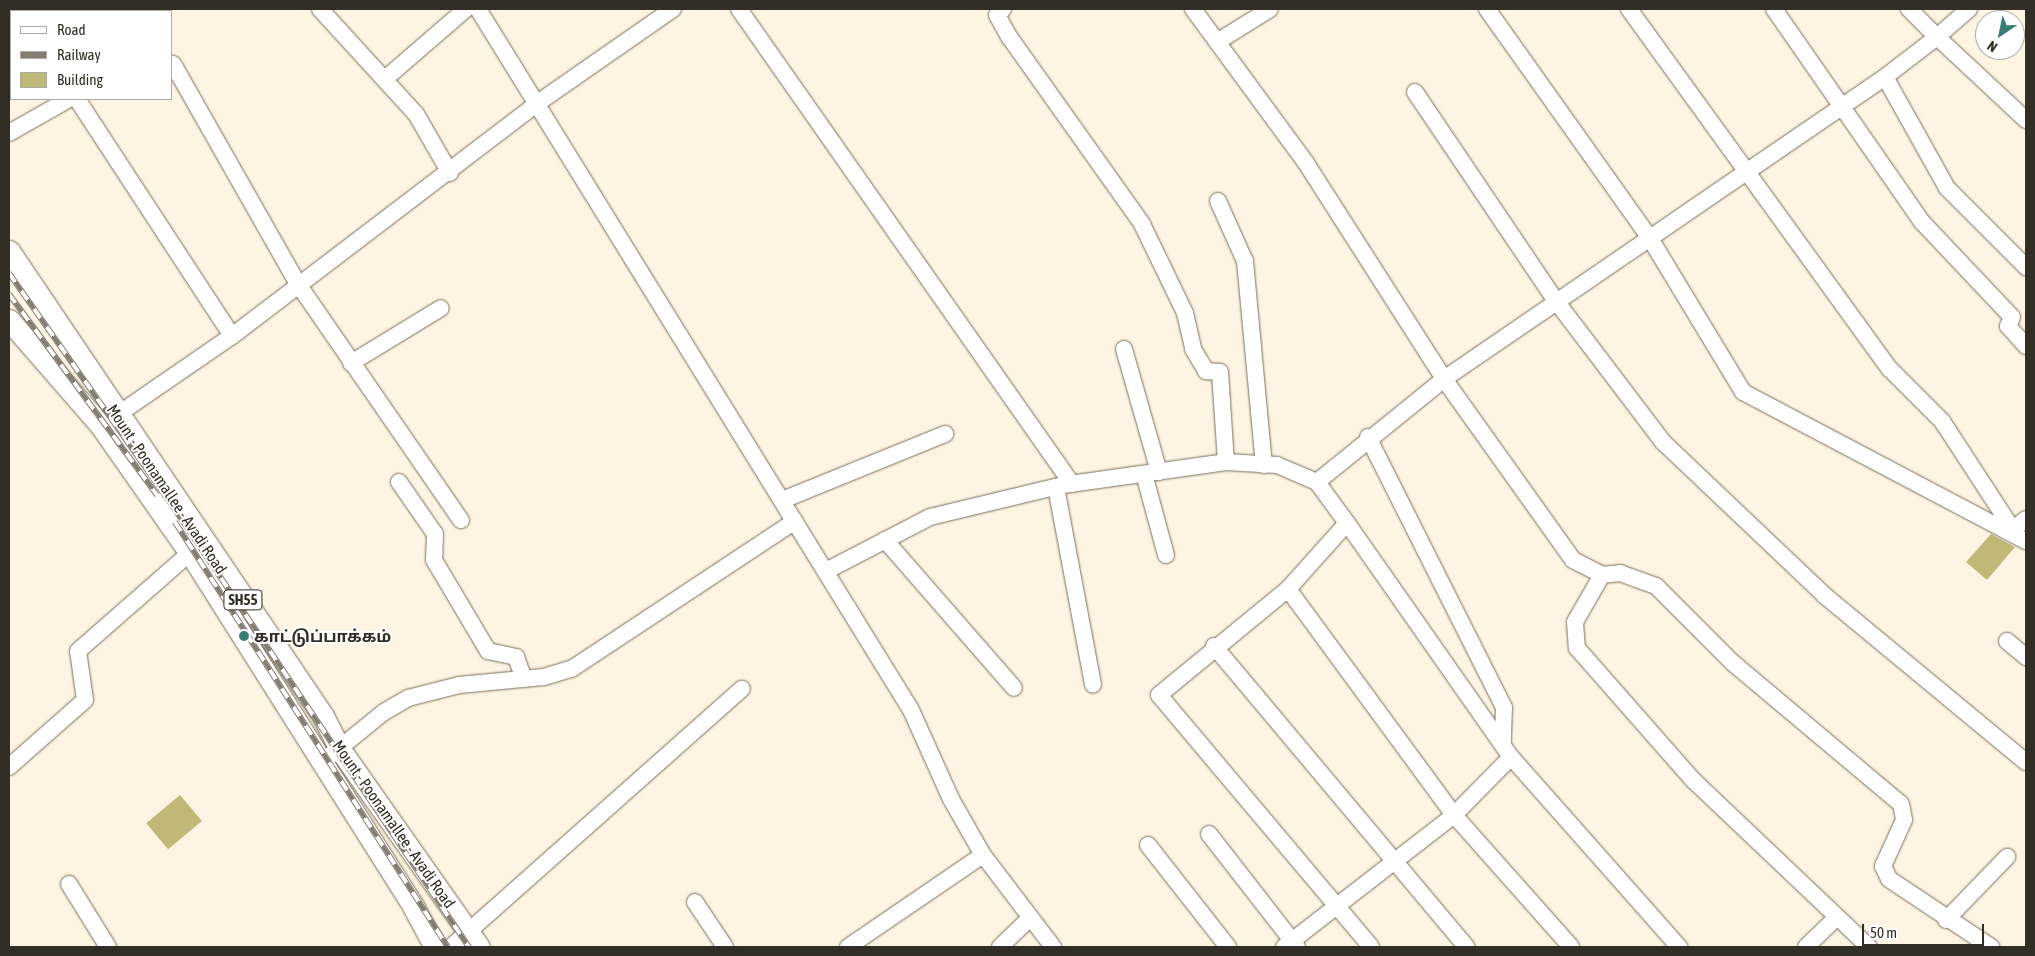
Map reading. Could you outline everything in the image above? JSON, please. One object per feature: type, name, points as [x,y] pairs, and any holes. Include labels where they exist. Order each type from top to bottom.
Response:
[{"type":"main road","name":"Mount - Poonamallee - Avadi Road","points":[[9,252],[190,554],[322,762],[435,947]]},
{"type":"main road","name":"Mount - Poonamallee - Avadi Road","points":[[9,320],[109,421],[323,716],[339,748],[474,939]]},
{"type":"street","points":[[320,9],[386,78],[416,114],[450,173]]},
{"type":"street","points":[[386,78],[466,9]]},
{"type":"street","points":[[478,9],[539,102],[784,499],[795,521],[911,710],[951,799],[983,856],[1053,947]]},
{"type":"street","points":[[109,421],[232,336],[298,284],[450,173],[539,102],[673,9]]},
{"type":"street","points":[[739,9],[1064,485],[1094,685]]},
{"type":"street","points":[[1003,9],[997,15],[1010,38],[1142,224],[1185,313],[1192,349],[1206,371],[1220,372],[1226,462]]},
{"type":"street","points":[[1193,9],[1306,163],[1444,379],[1573,560],[1602,575],[1620,573],[1656,586],[1733,663],[1900,804],[1904,820],[1883,866],[1904,892],[1991,947]]},
{"type":"street","points":[[1217,42],[1270,9]]},
{"type":"street","points":[[1488,9],[1651,240],[1743,392],[2018,535]]},
{"type":"street","points":[[1629,9],[1750,170],[1890,369],[1942,421],[2018,535]]},
{"type":"street","points":[[1774,9],[1923,223],[2012,317],[2008,326],[2026,346]]},
{"type":"street","points":[[1909,9],[2026,120]]},
{"type":"street","points":[[1317,482],[1368,438],[1444,379],[1556,301],[1651,240],[1841,105],[1885,77],[1937,37],[1969,9]]},
{"type":"street","points":[[172,64],[298,284],[460,520]]},
{"type":"street","points":[[1885,77],[1947,188],[2026,268]]},
{"type":"street","points":[[1415,92],[1556,301],[1663,442],[1824,595],[2026,762]]},
{"type":"street","points":[[9,133],[67,100]]},
{"type":"street","points":[[78,100],[232,336]]},
{"type":"street","points":[[1218,201],[1245,261],[1264,465]]},
{"type":"street","points":[[351,363],[441,308]]},
{"type":"street","points":[[1124,349],[1151,473],[1166,555]]},
{"type":"street","points":[[784,499],[944,434]]},
{"type":"street","points":[[1209,834],[1291,946],[1336,904],[1454,815],[1507,751],[1504,707],[1448,588],[1368,438]]},
{"type":"street","points":[[826,571],[930,517],[1064,485],[1226,462],[1277,465],[1317,482],[1507,751],[1678,947]]},
{"type":"street","points":[[399,482],[435,534],[434,560],[488,651],[516,657],[524,679]]},
{"type":"street","points":[[2018,535],[2026,519]]},
{"type":"street","points":[[322,762],[408,698],[459,685],[524,679],[573,668],[795,521]]},
{"type":"street","points":[[1347,523],[1288,589],[1214,646],[1159,695],[1371,947]]},
{"type":"street","points":[[885,540],[1014,688]]},
{"type":"street","points":[[9,767],[85,700],[78,651],[190,554]]},
{"type":"street","points":[[1602,575],[1575,622],[1577,648],[1693,780],[1836,918],[1870,947]]},
{"type":"street","points":[[1288,589],[1454,815],[1571,947]]},
{"type":"street","points":[[2007,641],[2026,657]]},
{"type":"street","points":[[1214,646],[1395,858],[1467,947]]},
{"type":"street","points":[[451,947],[474,939],[742,689]]},
{"type":"street","points":[[1148,845],[1228,947]]},
{"type":"street","points":[[848,947],[983,856]]},
{"type":"street","points":[[1946,920],[2007,857]]},
{"type":"street","points":[[69,884],[108,947]]},
{"type":"street","points":[[695,902],[725,947]]},
{"type":"street","points":[[1000,947],[1030,918]]},
{"type":"street","points":[[1806,947],[1836,918]]},
{"type":"building","points":[[1991,534],[2015,547],[1987,580],[1966,562]]},
{"type":"building","points":[[180,795],[202,821],[168,849],[146,823]]},
{"type":"railway","points":[[9,273],[172,505],[469,947]]},
{"type":"railway","points":[[9,294],[157,495]]},
{"type":"railway","points":[[175,522],[448,947]]},
{"type":"place","name":"காட்டுப்பாக்கம்","points":[[244,636]]}]
